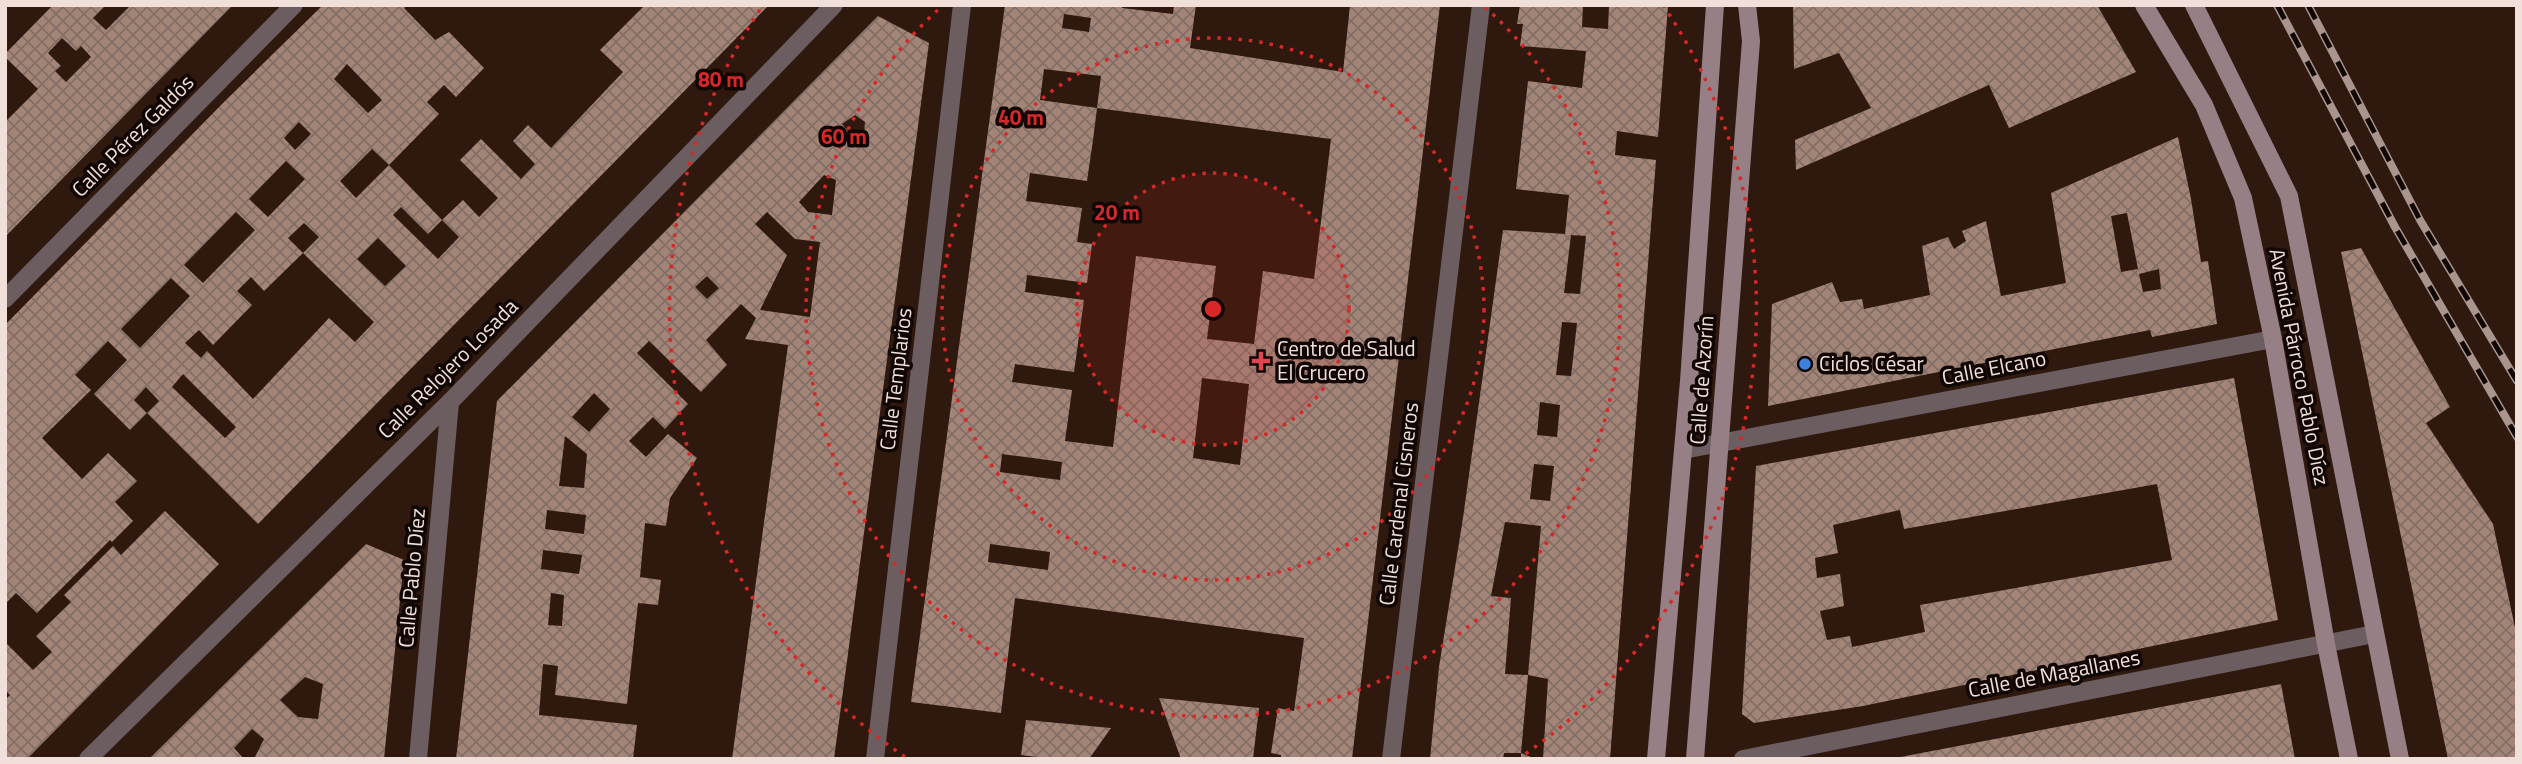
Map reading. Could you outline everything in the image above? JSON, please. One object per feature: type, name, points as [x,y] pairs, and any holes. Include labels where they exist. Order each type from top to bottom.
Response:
[{"type":"main road","name":"Calle de Azorín","points":[[1656,759],[1683,450],[1715,5]]},
{"type":"main road","name":"Calle de Azorín","points":[[1695,759],[1751,41],[1747,5]]},
{"type":"main road","name":"Avenida Párroco Pablo Díez","points":[[2144,5],[2204,105],[2243,198],[2273,339],[2326,644],[2349,759]]},
{"type":"main road","name":"Avenida Párroco Pablo Díez","points":[[2194,5],[2289,196],[2400,759]]},
{"type":"street","name":"Calle Pérez Galdós","points":[[5,299],[294,5]]},
{"type":"street","name":"Calle Relojero Losada","points":[[88,759],[450,401],[834,5]]},
{"type":"street","name":"Calle Templarios","points":[[875,759],[962,5]]},
{"type":"street","name":"Calle Cardenal Cisneros","points":[[1391,759],[1481,5]]},
{"type":"street","name":"Calle Elcano","points":[[1683,450],[2273,339]]},
{"type":"street","name":"Calle Pablo Díez","points":[[418,759],[450,401]]},
{"type":"street","name":"Calle de Magallanes","points":[[1743,759],[2374,634]]},
{"type":"building","points":[[53,5],[106,5],[93,18],[106,30],[131,5],[233,5],[5,237],[5,122],[38,89],[5,54]],"holes":[[[62,38],[76,51],[81,46],[91,57],[66,82],[55,71],[61,66],[48,53]]]},
{"type":"building","points":[[323,5],[407,5],[404,8],[435,40],[449,32],[484,68],[456,97],[444,85],[427,102],[439,114],[389,165],[442,220],[463,200],[479,217],[498,198],[460,160],[481,139],[521,179],[535,164],[513,141],[528,125],[551,148],[623,72],[600,50],[645,5],[769,5],[258,524],[147,413],[130,430],[94,394],[127,360],[108,341],[75,375],[91,390],[42,438],[82,479],[108,453],[137,481],[115,502],[133,521],[112,542],[110,540],[37,613],[16,593],[5,604],[5,325]],"holes":[[[347,64],[382,100],[368,113],[334,79]],[[299,122],[311,134],[295,150],[284,138]],[[372,149],[389,165],[356,198],[340,181]],[[286,161],[305,179],[268,217],[249,199]],[[401,207],[428,234],[442,220],[459,237],[438,259],[393,215]],[[236,212],[255,230],[203,283],[184,265]],[[304,223],[319,237],[303,253],[288,238]],[[378,238],[406,266],[385,286],[357,259]],[[303,253],[374,322],[355,342],[329,318],[253,399],[207,351],[201,358],[185,343],[199,330],[213,345],[252,305],[237,291],[251,277],[264,291]],[[171,278],[190,296],[140,348],[121,329]],[[183,374],[236,427],[225,438],[172,387]],[[146,387],[159,401],[147,413],[134,400]]]},
{"type":"building","points":[[1005,5],[1123,5],[1122,8],[1173,14],[1174,5],[1196,5],[1190,48],[1343,72],[1350,5],[1440,5],[1352,759],[1281,759],[1281,755],[1271,753],[1278,708],[1294,711],[1304,638],[1015,598],[1001,713],[911,702]],"holes":[[[1064,14],[1091,18],[1089,32],[1062,28]],[[1044,69],[1101,76],[1097,108],[1040,100]],[[1097,108],[1331,139],[1314,279],[1263,271],[1254,344],[1207,339],[1216,266],[1136,256],[1113,447],[1065,441],[1072,390],[1012,382],[1015,364],[1074,372],[1084,300],[1025,292],[1027,275],[1087,283],[1092,244],[1077,242],[1082,208],[1026,201],[1030,173],[1087,181]],[[1202,378],[1249,384],[1240,465],[1193,458]],[[1002,454],[1062,462],[1060,480],[1000,472]],[[990,544],[1050,552],[1048,570],[988,562]]]},
{"type":"building","points":[[1520,5],[1583,5],[1582,27],[1608,29],[1609,5],[1668,5],[1658,137],[1617,131],[1615,155],[1656,160],[1610,759],[1543,759],[1548,679],[1528,675],[1521,753],[1504,753],[1503,759],[1430,759],[1439,667],[1463,518],[1503,230],[1565,234],[1569,195],[1516,189],[1528,81],[1582,88],[1586,51],[1520,46],[1523,24],[1517,24]],"holes":[[[1571,235],[1586,236],[1580,294],[1564,293]],[[1562,322],[1577,323],[1571,376],[1556,375]],[[1540,402],[1560,405],[1557,437],[1537,435]],[[1534,464],[1554,466],[1550,501],[1530,499]],[[1505,522],[1541,526],[1528,675],[1505,674],[1511,598],[1491,596]]]},
{"type":"building","points":[[1793,5],[2097,5],[2136,72],[2009,128],[1989,85],[1796,170],[1795,140],[1871,108],[1839,53],[1794,69]]},
{"type":"building","points":[[878,16],[929,43],[834,759],[732,759],[788,345],[745,339],[756,318],[741,304],[706,340],[727,365],[701,392],[649,341],[637,353],[688,404],[665,429],[653,417],[629,441],[646,457],[668,434],[697,458],[670,498],[666,526],[645,523],[640,577],[661,580],[658,605],[638,603],[627,704],[555,695],[558,666],[543,664],[539,715],[637,725],[633,759],[456,759],[497,401]],"holes":[[[855,115],[865,122],[864,135],[851,135],[842,124]],[[824,175],[836,180],[832,215],[808,212],[799,202]],[[767,212],[795,239],[820,242],[810,317],[760,310],[787,255],[755,224]],[[707,276],[719,288],[707,299],[695,287]],[[594,393],[610,409],[589,432],[572,417]],[[565,436],[587,454],[584,488],[559,486]],[[547,510],[586,515],[584,534],[545,529]],[[543,550],[582,555],[579,574],[541,569]],[[551,593],[564,595],[562,626],[548,625]]]},
{"type":"building","points":[[2178,137],[2201,262],[2208,261],[2217,324],[2152,337],[2150,330],[1768,406],[1772,304],[1832,282],[1840,302],[1862,299],[1864,309],[1930,295],[1922,246],[1948,237],[1954,249],[1966,241],[1962,231],[1986,221],[2001,296],[2066,283],[2051,193]],"holes":[[[2127,213],[2138,269],[2121,272],[2111,216]],[[2159,269],[2161,289],[2143,292],[2139,274]]]},
{"type":"building","points":[[2361,248],[2450,407],[2426,423],[2493,524],[2517,637],[2517,759],[2448,759],[2341,252]]},
{"type":"building","points":[[2234,378],[2278,620],[1863,706],[1754,723],[1742,714],[1756,466]],"holes":[[[2157,484],[2172,560],[1920,605],[1925,632],[1852,647],[1850,636],[1827,640],[1820,611],[1844,606],[1840,574],[1817,578],[1815,558],[1838,553],[1833,525],[1900,510],[1904,529]]]},
{"type":"building","points":[[165,511],[219,564],[27,759],[5,759],[5,700],[10,695],[5,690],[5,642],[33,670],[52,652],[36,636],[71,602],[64,595],[113,546],[121,555]]},
{"type":"building","points":[[366,544],[404,560],[384,759],[254,759],[264,739],[252,729],[234,748],[244,759],[149,759]],"holes":[[[305,677],[323,684],[318,719],[298,717],[280,700]]]},
{"type":"building","points":[[2281,684],[2295,759],[1890,759]]},
{"type":"building","points":[[1159,698],[1259,708],[1253,759],[1181,759]]},
{"type":"building","points":[[1026,720],[1111,728],[1089,759],[1053,759],[1021,755]]},
{"type":"building","points":[[1521,753],[1536,759],[1521,759]]},
{"type":"railway","points":[[2277,5],[2395,227],[2517,437]]},
{"type":"railway","points":[[2308,5],[2420,220],[2517,381]]},
{"type":"place","name":"Centro de Salud El Crucero","points":[[1261,361]]},
{"type":"place","name":"Ciclos César","points":[[1805,364]]}]
